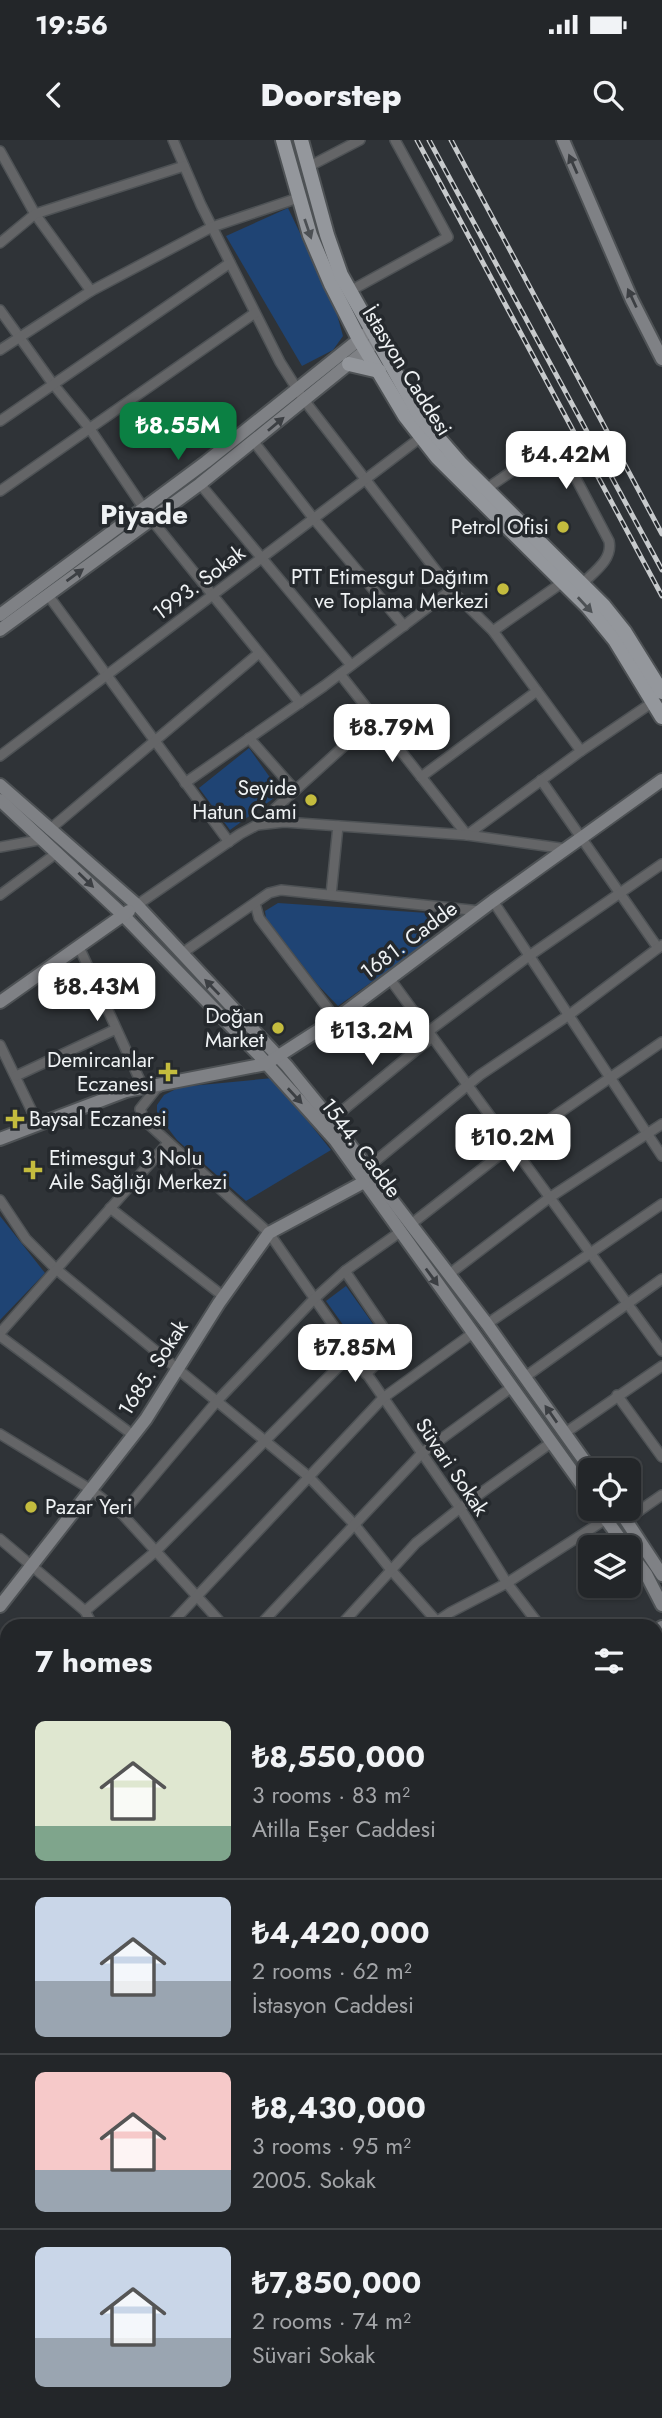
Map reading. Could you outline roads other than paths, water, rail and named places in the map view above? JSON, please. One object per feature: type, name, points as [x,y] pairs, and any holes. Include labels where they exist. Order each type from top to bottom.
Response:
[{"type":"main road","name":"İstasyon Caddesi","points":[[282,140],[310,235],[331,284],[421,418],[444,447],[583,583],[624,631],[657,697],[662,717]]},
{"type":"main road","name":"İstasyon Caddesi","points":[[301,140],[327,235],[379,371],[420,438],[588,607],[657,697]]},
{"type":"main road","points":[[563,140],[632,300],[662,359]]},
{"type":"main road","points":[[2,611],[147,514],[200,484],[349,364],[368,340]]},
{"type":"main road","points":[[0,630],[48,595],[297,388],[368,340]]},
{"type":"main road","points":[[349,364],[379,371]]},
{"type":"main road","name":"1681. Cadde","points":[[0,1139],[126,1091],[266,1064],[336,1019],[493,901],[662,780]]},
{"type":"main road","name":"1544. Cadde","points":[[0,785],[58,852],[123,915],[335,1140],[364,1182],[448,1275],[583,1458]]},
{"type":"main road","name":"1544. Cadde","points":[[0,800],[137,905],[278,1056],[367,1168],[473,1333],[578,1479]]},
{"type":"main road","points":[[0,1002],[137,905]]},
{"type":"main road","name":"1685. Sokak","points":[[0,1606],[133,1435],[223,1296],[269,1233],[364,1182]]},
{"type":"main road","points":[[627,1521],[662,1576]]},
{"type":"main road","points":[[641,1567],[662,1605]]},
{"type":"street","points":[[173,140],[255,313],[280,362],[304,400],[451,590],[493,631],[581,751]]},
{"type":"street","points":[[308,167],[360,140]]},
{"type":"street","points":[[350,291],[448,237],[395,140]]},
{"type":"street","points":[[0,151],[4,169],[90,291]]},
{"type":"street","points":[[0,243],[35,214],[184,166]]},
{"type":"street","points":[[0,350],[90,291],[212,227],[298,198]]},
{"type":"street","points":[[0,421],[230,263]]},
{"type":"street","points":[[0,310],[53,384],[90,429],[147,514],[300,703]]},
{"type":"street","points":[[0,491],[255,313]]},
{"type":"street","name":"1993. Sokak","points":[[0,756],[420,438]]},
{"type":"street","points":[[254,442],[314,519],[404,626]]},
{"type":"street","points":[[486,489],[546,448],[555,448],[563,454],[609,541],[611,550],[607,558],[583,583]]},
{"type":"street","points":[[200,484],[351,665]]},
{"type":"street","points":[[493,631],[563,582]]},
{"type":"street","points":[[185,783],[340,674],[451,590]]},
{"type":"street","points":[[48,595],[229,842]]},
{"type":"street","points":[[0,847],[46,835],[259,653]]},
{"type":"street","points":[[340,674],[467,835]]},
{"type":"street","points":[[421,777],[537,691]]},
{"type":"street","points":[[467,835],[657,697]]},
{"type":"street","points":[[137,905],[257,825],[375,718]]},
{"type":"street","points":[[249,738],[295,790]]},
{"type":"street","points":[[367,1168],[468,1085],[569,1015],[660,946],[541,780]]},
{"type":"street","points":[[257,825],[284,822],[467,835],[567,849]]},
{"type":"street","points":[[331,895],[338,826]]},
{"type":"street","points":[[0,895],[58,852]]},
{"type":"street","points":[[331,1120],[431,1034],[530,956],[662,864]]},
{"type":"street","points":[[181,954],[269,893],[281,890],[480,911]]},
{"type":"street","points":[[493,901],[662,1156]]},
{"type":"street","points":[[255,902],[259,918],[336,1019]]},
{"type":"street","points":[[79,947],[143,1087]]},
{"type":"street","points":[[390,979],[662,1350]]},
{"type":"street","points":[[16,1076],[116,1029]]},
{"type":"street","points":[[122,1514],[217,1401],[314,1299],[345,1271],[511,1146],[662,1042]]},
{"type":"street","points":[[0,1045],[38,1125]]},
{"type":"street","name":"Süvari Sokak","points":[[166,1084],[156,1089],[140,1109],[145,1121],[269,1233],[460,1508],[507,1583],[535,1619]]},
{"type":"street","points":[[448,1275],[549,1198],[662,1124]]},
{"type":"street","points":[[133,1435],[0,1334],[168,1143]]},
{"type":"street","points":[[0,1200],[26,1239],[56,1269],[309,1477],[354,1524],[432,1619]]},
{"type":"street","points":[[486,1324],[662,1204]]},
{"type":"street","points":[[110,1208],[223,1296]]},
{"type":"street","points":[[345,1271],[394,1342],[392,1349],[366,1374]]},
{"type":"street","points":[[525,1377],[662,1279]]},
{"type":"street","points":[[175,1619],[383,1398],[473,1333]]},
{"type":"street","points":[[85,1611],[156,1551],[352,1353]]},
{"type":"street","points":[[565,1433],[662,1366]]},
{"type":"street","points":[[266,1619],[422,1453],[512,1387]]},
{"type":"street","points":[[617,1395],[662,1457]]},
{"type":"street","points":[[2,1438],[90,1489],[122,1514],[218,1619]]},
{"type":"street","points":[[346,1619],[416,1543],[552,1442]]},
{"type":"street","points":[[641,1510],[662,1495]]},
{"type":"street","points":[[445,1619],[507,1583],[592,1521]]},
{"type":"street","points":[[0,1539],[85,1611],[89,1619]]},
{"type":"railway","points":[[417,140],[662,596]]},
{"type":"railway","points":[[429,140],[662,570]]},
{"type":"railway","points":[[451,140],[662,534]]},
{"type":"place","name":"Petrol Ofisi","points":[[563,527]]},
{"type":"place","name":"PTT Etimesgut Dağıtım ve Toplama Merkezi","points":[[503,589]]},
{"type":"place","name":"Seyide Hatun Cami","points":[[311,800]]},
{"type":"place","name":"Doğan Market","points":[[278,1028]]},
{"type":"place","name":"Demircanlar Eczanesi","points":[[168,1072]]},
{"type":"place","name":"Baysal Eczanesi","points":[[15,1119]]},
{"type":"place","name":"Etimesgut 3 Nolu Aile Sağlığı Merkezi","points":[[33,1170]]},
{"type":"place","name":"Pazar Yeri","points":[[31,1507]]},
{"type":"district","name":"Piyade","points":[[144,514]]}]
